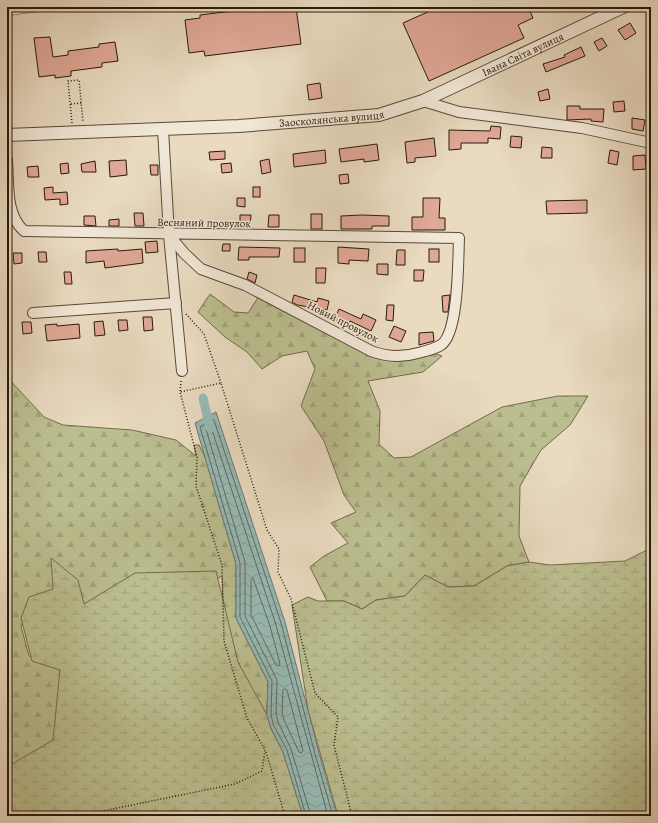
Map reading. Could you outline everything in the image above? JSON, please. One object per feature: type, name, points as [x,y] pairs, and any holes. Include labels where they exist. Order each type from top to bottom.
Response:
[{"type":"street","name":"Івана Світа вулиця","points":[[423,101],[623,7]]},
{"type":"street","name":"Заосколянська вулиця","points":[[7,135],[239,126],[379,114],[423,101]]},
{"type":"street","points":[[423,101],[459,112],[582,128],[651,143]]},
{"type":"street","points":[[163,129],[170,235],[182,371]]},
{"type":"street","name":"Весняний провулок","points":[[7,160],[11,214],[16,224],[24,231],[170,235],[459,238]]},
{"type":"street","name":"Новий провулок","points":[[170,235],[184,253],[201,269],[245,285],[371,351],[386,356],[408,356],[428,351],[442,344],[450,333],[454,313],[459,238]]},
{"type":"street","points":[[33,313],[176,303]]},
{"type":"lane","points":[[7,13],[50,7]]},
{"type":"path","points":[[79,80],[81,103],[79,132],[70,104],[68,81],[79,80]]},
{"type":"path","points":[[70,104],[81,103]]},
{"type":"path","points":[[176,303],[204,334],[267,530],[279,549],[278,572],[290,599],[315,693],[338,717],[334,745],[352,816]]},
{"type":"path","points":[[182,371],[180,392],[197,457],[196,486],[222,565],[224,641],[247,718],[265,750],[285,816]]},
{"type":"path","points":[[180,392],[221,383]]},
{"type":"path","points":[[78,816],[235,784],[262,771],[265,750]]},
{"type":"green space","points":[[261,293],[371,351],[399,356],[428,351],[442,356],[423,372],[368,381],[380,411],[379,444],[394,458],[411,457],[502,407],[558,396],[588,396],[570,425],[541,450],[520,486],[519,536],[529,562],[507,566],[474,586],[448,587],[425,575],[405,596],[376,600],[362,609],[344,601],[327,601],[310,567],[324,556],[348,543],[331,523],[356,512],[344,495],[324,441],[301,406],[315,369],[307,351],[282,356],[262,369],[247,352],[225,337],[198,312],[210,294],[234,312],[248,313]]},
{"type":"green space","points":[[7,377],[44,417],[63,425],[132,430],[176,440],[196,456],[194,445],[199,445],[205,457],[236,564],[236,618],[268,682],[267,709],[264,723],[232,668],[240,664],[224,641],[222,576],[205,585],[114,606],[32,601],[21,626],[29,656],[58,666],[70,704],[53,740],[7,774]]},
{"type":"green space","points":[[651,548],[651,816],[338,816],[308,710],[292,605],[308,597],[318,601],[344,601],[362,609],[376,600],[405,596],[425,575],[448,587],[474,586],[507,566],[529,562],[550,565],[625,561]]},
{"type":"green space","points":[[51,558],[78,580],[84,604],[135,573],[216,571],[238,662],[267,715],[271,729],[283,752],[303,816],[7,816],[7,767],[53,740],[60,670],[32,661],[21,618],[29,597],[53,589]]},
{"type":"water","points":[[216,412],[285,622],[337,816],[303,816],[283,752],[270,726],[267,715],[268,682],[236,618],[236,564],[195,423]]},
{"type":"building","points":[[265,7],[296,7],[301,44],[205,56],[204,51],[189,53],[185,20],[200,18],[200,15]]},
{"type":"building","points":[[439,7],[528,7],[533,18],[518,25],[524,38],[429,81],[403,23]]},
{"type":"building","points":[[630,23],[636,33],[625,40],[618,30]]},
{"type":"building","points":[[50,37],[53,57],[68,55],[68,51],[99,47],[99,44],[115,42],[118,61],[102,63],[102,67],[71,71],[71,76],[55,78],[55,75],[39,77],[34,38]]},
{"type":"building","points":[[602,38],[607,46],[599,51],[594,42]]},
{"type":"building","points":[[581,47],[585,56],[546,72],[543,64],[565,57],[564,55]]},
{"type":"building","points":[[320,83],[322,98],[309,100],[307,85]]},
{"type":"building","points":[[548,89],[550,99],[540,101],[538,92]]},
{"type":"building","points":[[624,101],[625,111],[614,112],[613,102]]},
{"type":"building","points":[[567,106],[580,106],[580,109],[604,109],[603,122],[591,121],[591,119],[567,120]]},
{"type":"building","points":[[632,118],[645,120],[643,131],[632,129]]},
{"type":"building","points":[[491,126],[501,127],[500,139],[488,138],[488,143],[461,143],[461,149],[449,150],[449,130],[490,131]]},
{"type":"building","points":[[511,136],[522,137],[521,148],[510,147]]},
{"type":"building","points":[[434,138],[436,156],[415,158],[415,162],[407,163],[405,142]]},
{"type":"building","points":[[377,144],[379,160],[364,162],[364,159],[341,162],[339,149]]},
{"type":"building","points":[[542,147],[552,148],[552,158],[541,158]]},
{"type":"building","points":[[325,150],[326,163],[294,167],[293,154]]},
{"type":"building","points":[[610,150],[619,152],[617,165],[608,163]]},
{"type":"building","points":[[225,151],[225,159],[210,160],[209,152]]},
{"type":"building","points":[[645,155],[646,169],[633,170],[633,156]]},
{"type":"building","points":[[269,159],[271,172],[262,174],[260,161]]},
{"type":"building","points":[[126,160],[127,175],[110,177],[109,161]]},
{"type":"building","points":[[95,161],[96,172],[82,172],[81,164]]},
{"type":"building","points":[[68,163],[69,173],[61,174],[60,164]]},
{"type":"building","points":[[231,163],[232,172],[222,173],[221,164]]},
{"type":"building","points":[[150,165],[158,165],[158,175],[151,175]]},
{"type":"building","points":[[38,166],[39,177],[28,177],[27,167]]},
{"type":"building","points":[[348,174],[349,183],[340,184],[339,175]]},
{"type":"building","points":[[53,187],[53,193],[67,192],[68,204],[60,205],[60,199],[45,200],[44,188]]},
{"type":"building","points":[[253,187],[260,187],[260,197],[253,197]]},
{"type":"building","points":[[237,198],[245,198],[245,207],[237,206]]},
{"type":"building","points":[[423,198],[440,198],[439,218],[445,218],[445,230],[412,230],[412,217],[423,217]]},
{"type":"building","points":[[587,200],[587,213],[547,214],[546,201]]},
{"type":"building","points":[[134,213],[143,213],[144,226],[135,226]]},
{"type":"building","points":[[311,214],[322,214],[322,229],[311,229]]},
{"type":"building","points":[[240,215],[251,215],[250,226],[240,226]]},
{"type":"building","points":[[269,215],[279,215],[279,227],[268,227]]},
{"type":"building","points":[[84,216],[95,216],[96,226],[84,225]]},
{"type":"building","points":[[341,216],[389,216],[389,226],[372,226],[372,229],[341,229]]},
{"type":"building","points":[[119,219],[119,226],[109,226],[109,220]]},
{"type":"building","points":[[157,241],[158,252],[146,253],[145,242]]},
{"type":"building","points":[[223,244],[230,244],[230,251],[222,251]]},
{"type":"building","points":[[239,247],[280,248],[279,257],[249,257],[249,260],[238,260]]},
{"type":"building","points":[[338,247],[369,249],[368,261],[349,260],[349,264],[338,263]]},
{"type":"building","points":[[294,248],[305,248],[305,262],[294,262]]},
{"type":"building","points":[[118,249],[118,251],[142,249],[143,263],[105,268],[104,261],[86,263],[86,251]]},
{"type":"building","points":[[429,249],[439,249],[439,262],[429,262]]},
{"type":"building","points":[[397,250],[405,250],[405,265],[396,265]]},
{"type":"building","points":[[38,252],[46,252],[47,262],[39,262]]},
{"type":"building","points":[[13,253],[22,253],[22,263],[14,264]]},
{"type":"building","points":[[377,264],[388,264],[388,275],[377,274]]},
{"type":"building","points":[[316,268],[326,268],[325,283],[316,283]]},
{"type":"building","points":[[414,270],[424,270],[423,281],[414,281]]},
{"type":"building","points":[[64,272],[71,272],[72,284],[65,284]]},
{"type":"building","points":[[249,272],[257,275],[255,283],[247,279]]},
{"type":"building","points":[[294,295],[317,302],[318,298],[329,301],[327,310],[297,305],[292,302]]},
{"type":"building","points":[[450,295],[448,312],[443,312],[442,296]]},
{"type":"building","points":[[387,305],[394,305],[393,321],[386,320]]},
{"type":"building","points":[[339,309],[361,319],[363,314],[376,320],[371,331],[350,321],[347,327],[334,321]]},
{"type":"building","points":[[143,317],[152,317],[153,330],[144,331]]},
{"type":"building","points":[[118,320],[127,320],[128,330],[119,331]]},
{"type":"building","points":[[103,321],[105,335],[95,336],[94,322]]},
{"type":"building","points":[[22,322],[31,322],[32,333],[23,334]]},
{"type":"building","points":[[57,324],[57,326],[79,324],[80,338],[47,341],[45,325]]},
{"type":"building","points":[[394,326],[406,331],[401,342],[389,337]]},
{"type":"building","points":[[433,332],[434,341],[419,345],[419,333]]},
{"type":"waterway","points":[[203,398],[210,428]]}]
